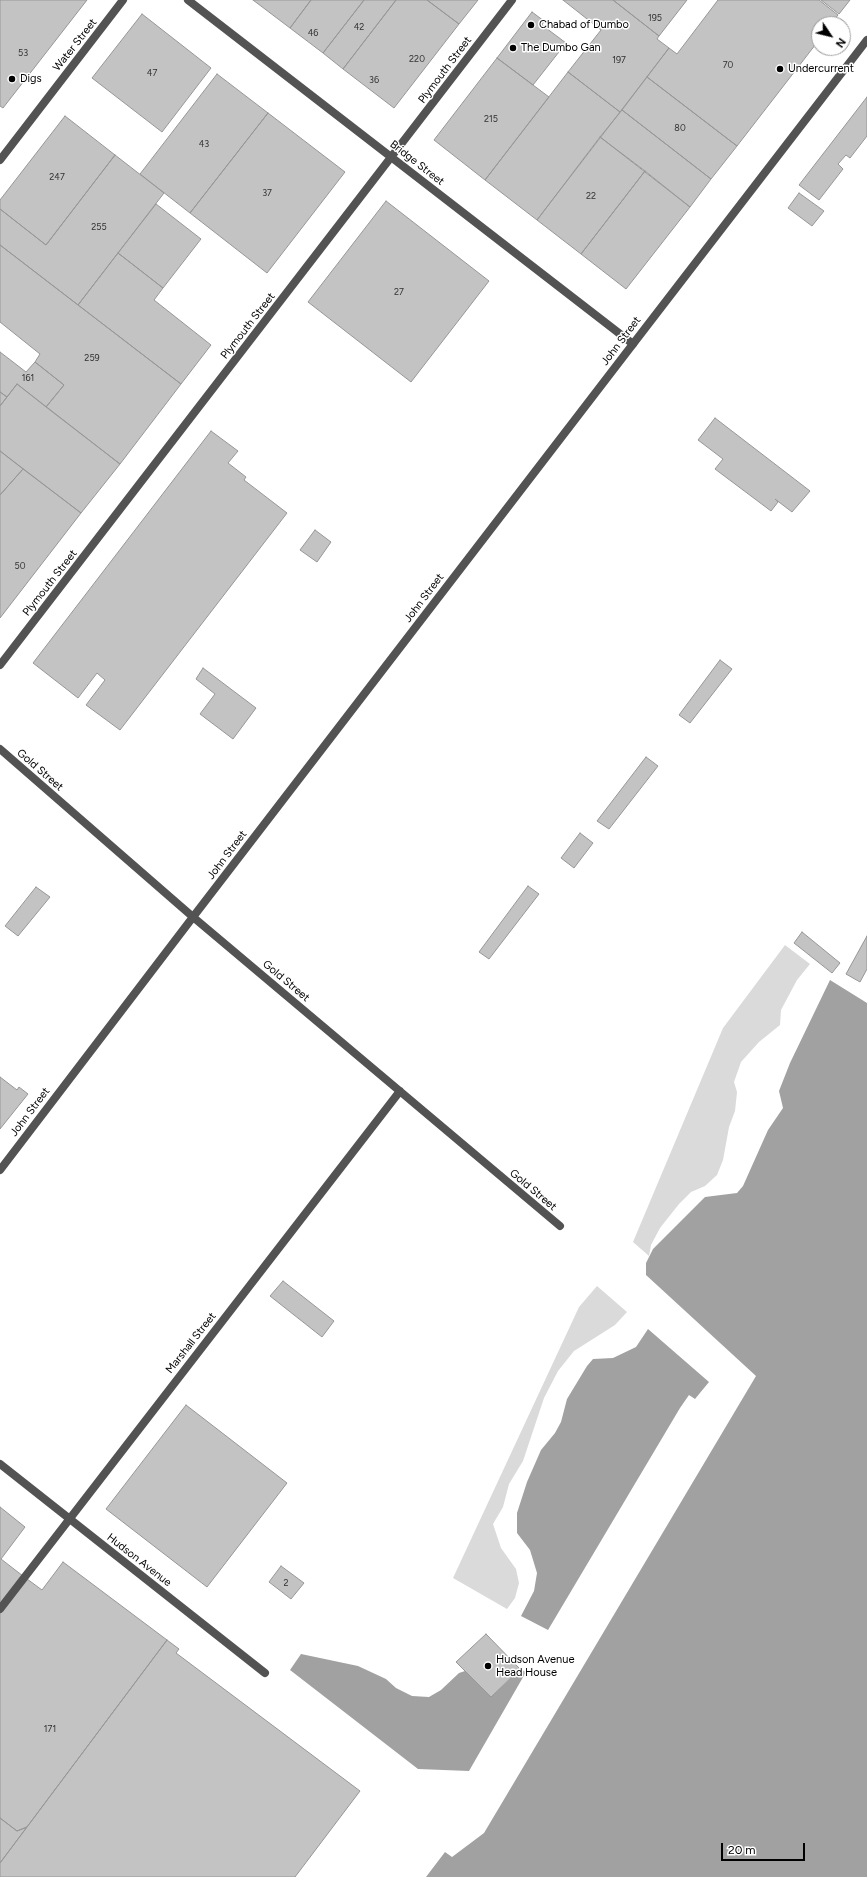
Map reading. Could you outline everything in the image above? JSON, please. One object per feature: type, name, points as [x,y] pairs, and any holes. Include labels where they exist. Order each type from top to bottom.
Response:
[{"type":"street","name":"Water Street","points":[[0,160],[123,0]]},
{"type":"street","name":"Bridge Street","points":[[188,0],[633,344]]},
{"type":"street","name":"Plymouth Street","points":[[0,665],[512,0]]},
{"type":"street","name":"John Street","points":[[0,1170],[867,40]]},
{"type":"street","name":"Gold Street","points":[[0,749],[193,917],[560,1226]]},
{"type":"street","name":"Marshall Street","points":[[0,1609],[400,1091]]},
{"type":"street","name":"Hudson Avenue","points":[[0,1464],[265,1673]]},
{"type":"shaded area","points":[[785,945],[810,964],[797,980],[781,1010],[780,1025],[759,1042],[741,1062],[734,1082],[737,1092],[735,1111],[729,1127],[723,1160],[717,1175],[705,1186],[691,1192],[679,1204],[660,1228],[651,1245],[649,1256],[633,1242],[723,1028]]},
{"type":"shaded area","points":[[830,980],[867,1003],[867,1877],[426,1877],[445,1852],[452,1857],[484,1833],[756,1376],[646,1275],[646,1263],[653,1249],[705,1197],[737,1193],[743,1186],[768,1130],[783,1108],[779,1091],[790,1063]]},
{"type":"shaded area","points":[[597,1286],[627,1312],[615,1325],[574,1351],[558,1371],[544,1398],[523,1461],[509,1484],[503,1507],[493,1524],[501,1548],[516,1569],[519,1583],[515,1598],[507,1609],[453,1578],[579,1307]]},
{"type":"shaded area","points":[[648,1329],[709,1382],[695,1399],[689,1395],[680,1408],[548,1630],[521,1616],[534,1591],[537,1573],[530,1550],[517,1533],[517,1513],[527,1482],[541,1450],[555,1433],[561,1422],[567,1399],[587,1366],[593,1359],[613,1358],[636,1347]]},
{"type":"shaded area","points":[[301,1654],[358,1666],[386,1679],[396,1688],[412,1696],[429,1697],[441,1690],[459,1673],[465,1671],[491,1697],[520,1669],[526,1672],[469,1771],[418,1769],[290,1670]]},
{"type":"building","points":[[0,0],[87,0],[3,108],[0,106]]},
{"type":"building","points":[[253,0],[311,0],[290,28]]},
{"type":"building","points":[[311,0],[364,0],[323,53],[290,28]]},
{"type":"building","points":[[364,0],[396,0],[343,69],[323,53]]},
{"type":"building","points":[[396,0],[427,0],[459,24],[394,108],[343,69]]},
{"type":"building","points":[[427,0],[478,0],[459,24]]},
{"type":"building","points":[[563,0],[613,0],[659,36],[657,39],[669,48],[620,112],[568,72],[601,30]]},
{"type":"building","points":[[613,0],[687,0],[659,36]]},
{"type":"building","points":[[718,0],[819,0],[838,15],[811,16],[811,50],[737,146],[647,77],[669,48],[677,54]]},
{"type":"building","points":[[821,0],[850,0],[839,14]]},
{"type":"building","points":[[532,12],[544,21],[542,25],[566,43],[533,85],[497,58]]},
{"type":"building","points":[[142,14],[211,68],[162,132],[92,78]]},
{"type":"building","points":[[497,58],[549,97],[485,180],[434,140]]},
{"type":"building","points":[[568,72],[620,112],[537,220],[485,180]]},
{"type":"building","points":[[217,74],[268,113],[190,213],[140,174]]},
{"type":"building","points":[[647,77],[737,146],[711,179],[622,110]]},
{"type":"building","points":[[867,97],[867,136],[850,158],[846,155],[838,164],[843,169],[819,200],[799,185]]},
{"type":"building","points":[[622,110],[711,179],[690,207],[600,137]]},
{"type":"building","points":[[268,113],[345,172],[267,273],[190,213]]},
{"type":"building","points":[[65,116],[115,155],[46,245],[0,209],[0,200]]},
{"type":"building","points":[[600,137],[645,171],[581,254],[537,220]]},
{"type":"building","points":[[115,155],[164,193],[78,305],[0,245],[0,209],[46,245]]},
{"type":"building","points":[[645,171],[690,207],[626,289],[581,254]]},
{"type":"building","points":[[799,193],[824,211],[812,226],[788,208]]},
{"type":"building","points":[[386,201],[489,281],[411,382],[308,302]]},
{"type":"building","points":[[156,204],[201,239],[163,288],[118,253]]},
{"type":"building","points":[[0,245],[181,384],[120,464],[46,407],[64,385],[35,362],[40,354],[0,322]]},
{"type":"building","points":[[118,253],[163,288],[154,300],[211,345],[181,384],[78,305]]},
{"type":"building","points":[[0,352],[26,372],[35,362],[64,385],[46,407],[17,384],[7,397],[0,392]]},
{"type":"building","points":[[17,384],[120,464],[81,513],[0,451],[0,406]]},
{"type":"building","points":[[0,392],[7,397],[0,406]]},
{"type":"building","points":[[715,418],[810,491],[792,512],[775,499],[778,502],[771,511],[715,469],[723,459],[698,440]]},
{"type":"building","points":[[211,431],[238,451],[228,463],[246,477],[244,480],[287,513],[120,730],[86,705],[105,680],[97,673],[78,698],[33,663]]},
{"type":"building","points":[[0,451],[23,469],[0,495]]},
{"type":"building","points":[[23,469],[81,513],[0,618],[0,495]]},
{"type":"building","points":[[315,530],[331,542],[317,562],[300,550]]},
{"type":"building","points":[[720,660],[732,669],[690,723],[679,715]]},
{"type":"building","points":[[203,668],[256,708],[233,739],[200,714],[215,694],[196,679]]},
{"type":"building","points":[[646,757],[658,766],[609,829],[597,821]]},
{"type":"building","points":[[580,833],[593,843],[574,868],[561,858]]},
{"type":"building","points":[[528,886],[539,894],[489,959],[479,952]]},
{"type":"building","points":[[36,887],[50,897],[18,936],[5,926]]},
{"type":"building","points":[[802,932],[840,963],[832,973],[794,943]]},
{"type":"building","points":[[867,936],[867,969],[860,982],[846,974]]},
{"type":"building","points":[[0,1077],[17,1090],[19,1087],[28,1094],[0,1129]]},
{"type":"building","points":[[283,1281],[334,1321],[322,1337],[270,1296]]},
{"type":"building","points":[[186,1405],[287,1483],[207,1587],[106,1509]]},
{"type":"building","points":[[0,1507],[25,1527],[1,1559],[23,1576],[0,1606]]},
{"type":"building","points":[[63,1562],[167,1640],[27,1827],[17,1831],[0,1818],[0,1606],[23,1576],[42,1590]]},
{"type":"building","points":[[281,1566],[304,1583],[291,1599],[269,1582]]},
{"type":"building","name":"Hudson Avenue Head House","points":[[486,1634],[520,1669],[491,1697],[456,1662]]},
{"type":"building","points":[[167,1640],[179,1649],[176,1653],[360,1791],[295,1877],[0,1877],[0,1863]]},
{"type":"building","points":[[0,1818],[17,1831],[27,1827],[0,1863]]},
{"type":"place","name":"Chabad of Dumbo","points":[[531,25]]},
{"type":"place","name":"The Dumbo Gan","points":[[513,48]]},
{"type":"place","name":"Undercurrent","points":[[780,69]]},
{"type":"place","name":"Digs","points":[[12,79]]},
{"type":"place","name":"Hudson Avenue Head House","points":[[488,1666]]}]
